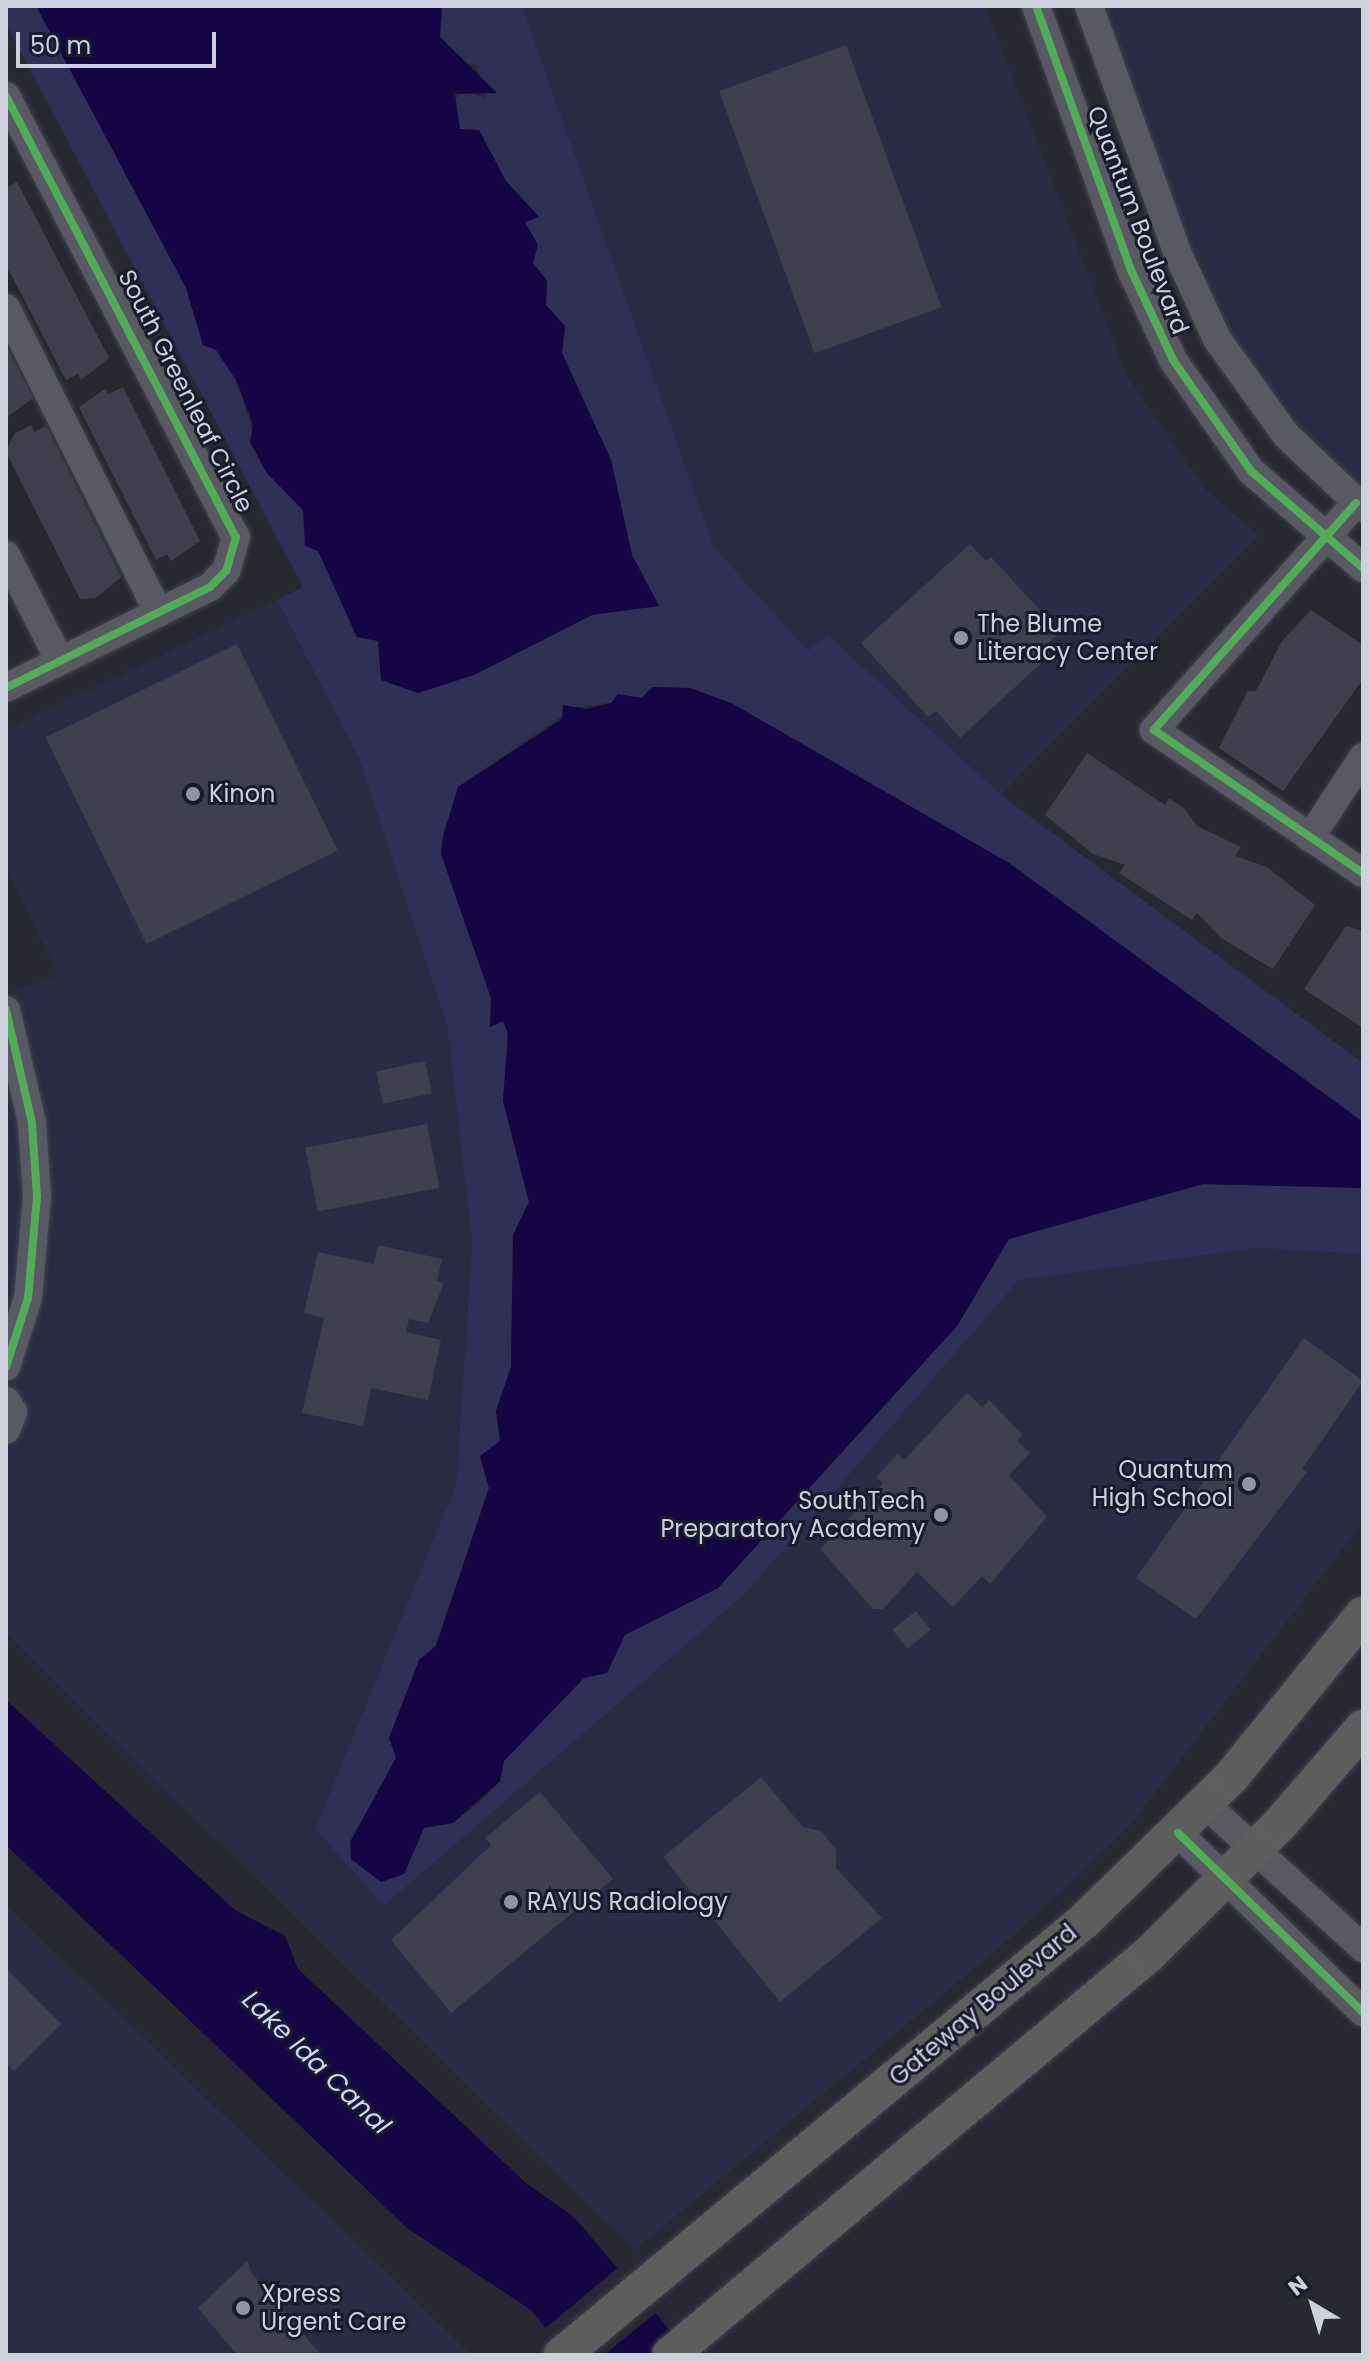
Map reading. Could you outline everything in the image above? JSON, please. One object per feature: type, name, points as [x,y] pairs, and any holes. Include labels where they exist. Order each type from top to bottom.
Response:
[{"type":"main road","name":"Gateway Boulevard","points":[[562,2355],[1047,1953],[1178,1833],[1363,1615]]},
{"type":"main road","points":[[682,2345],[1149,1954],[1256,1849],[1357,1739]]},
{"type":"street","name":"Quantum Boulevard","points":[[1036,6],[1132,272],[1173,360],[1251,471],[1324,540],[1363,568]]},
{"type":"street","name":"Quantum Boulevard","points":[[1089,6],[1177,252],[1217,339],[1279,427],[1359,506]]},
{"type":"street","name":"South Greenleaf Circle","points":[[6,96],[231,520],[236,537],[226,571],[159,613],[6,688]]},
{"type":"street","points":[[6,308],[159,613]]},
{"type":"street","points":[[1359,506],[1324,540],[1154,730],[1363,873]]},
{"type":"street","points":[[6,555],[60,661]]},
{"type":"street","points":[[1310,838],[1363,757]]},
{"type":"street","points":[[6,1010],[32,1123],[37,1196],[28,1298],[6,1367]]},
{"type":"street","points":[[6,1401],[13,1412],[6,1430]]},
{"type":"street","points":[[1205,1804],[1363,1948]]},
{"type":"street","points":[[1178,1833],[1363,2012]]},
{"type":"shaded area","points":[[6,6],[36,6],[52,27],[186,288],[203,345],[216,349],[236,380],[266,472],[302,510],[356,637],[378,641],[381,679],[474,675],[592,615],[659,605],[632,555],[611,460],[562,353],[565,326],[546,305],[547,281],[533,263],[525,221],[539,216],[506,181],[479,130],[460,130],[452,105],[462,90],[486,98],[476,65],[455,60],[440,37],[442,6],[522,6],[714,547],[808,651],[827,634],[1001,795],[1363,1063],[1363,1122],[1009,863],[731,703],[690,689],[653,687],[641,698],[574,708],[458,787],[441,854],[491,998],[490,1026],[503,1021],[508,1034],[503,1101],[529,1202],[513,1235],[511,1367],[496,1411],[500,1441],[480,1456],[489,1488],[435,1646],[419,1660],[396,1758],[350,1842],[404,1874],[424,1828],[453,1823],[479,1803],[500,1782],[504,1761],[584,1678],[607,1673],[624,1635],[718,1588],[957,1326],[1009,1239],[1203,1184],[1363,1188],[1363,1254],[1257,1248],[1019,1280],[746,1593],[384,1906],[315,1829],[456,1484],[472,1243],[447,1026],[359,759],[277,600],[303,587],[6,24]]},
{"type":"shaded area","points":[[502,6],[985,6],[1126,374],[1203,487],[1259,536],[984,812],[824,684],[704,552]]},
{"type":"shaded area","points":[[1106,6],[1363,6],[1363,489],[1288,414],[1229,327],[1179,214]]},
{"type":"shaded area","points":[[277,600],[359,759],[447,1026],[472,1243],[456,1484],[315,1829],[384,1906],[746,1593],[1019,1280],[1257,1248],[1363,1254],[1363,1522],[1131,1824],[1017,1933],[635,2250],[6,1634],[6,994],[58,975],[6,867],[6,730]]},
{"type":"shaded area","points":[[6,1905],[438,2322],[471,2355],[6,2355]]},
{"type":"water","points":[[36,6],[442,6],[440,37],[497,93],[455,94],[460,129],[479,130],[506,181],[539,217],[525,222],[538,245],[533,263],[547,281],[546,305],[565,326],[562,353],[611,460],[632,555],[659,606],[592,615],[474,675],[418,693],[381,680],[378,641],[357,637],[318,551],[305,546],[303,510],[266,472],[250,442],[253,424],[236,380],[216,350],[203,345],[186,288]]},
{"type":"water","points":[[653,687],[690,688],[731,703],[1009,863],[1363,1122],[1363,1188],[1203,1184],[1009,1239],[957,1326],[718,1588],[625,1635],[607,1673],[584,1678],[504,1761],[500,1781],[453,1823],[424,1828],[404,1874],[381,1882],[351,1859],[350,1842],[396,1758],[389,1738],[419,1660],[436,1646],[489,1488],[480,1456],[500,1441],[496,1411],[511,1367],[513,1235],[529,1202],[503,1101],[508,1034],[503,1021],[490,1027],[491,998],[441,854],[443,836],[458,787],[562,719],[563,705],[586,709],[611,703],[618,694],[641,698]]},
{"type":"water","name":"Lake Ida Canal","points":[[6,1700],[235,1910],[285,1936],[298,1969],[526,2183],[574,2217],[691,2355],[567,2355],[531,2310],[407,2228],[6,1845]]},
{"type":"pier","points":[[620,2266],[658,2311],[604,2355],[562,2355],[542,2331]]},
{"type":"building","points":[[846,45],[941,307],[815,353],[719,91]]},
{"type":"building","points":[[17,182],[109,358],[81,380],[78,374],[66,380],[6,265],[6,188]]},
{"type":"building","points":[[6,346],[33,398],[7,417],[6,415]]},
{"type":"building","points":[[123,387],[200,541],[171,561],[167,554],[156,560],[79,407],[105,389],[108,394]]},
{"type":"building","points":[[31,425],[34,432],[46,426],[121,577],[96,598],[80,599],[6,452],[14,434]]},
{"type":"building","name":"The Blume Literacy Center","points":[[970,544],[986,561],[991,557],[1060,632],[1044,647],[1050,655],[960,738],[936,711],[928,717],[861,643]]},
{"type":"building","points":[[1311,610],[1363,645],[1363,679],[1283,791],[1219,748],[1248,691],[1256,691],[1282,641]]},
{"type":"building","name":"Kinon","points":[[237,644],[338,851],[146,944],[46,737]]},
{"type":"building","points":[[1087,753],[1165,805],[1169,798],[1184,808],[1197,826],[1241,847],[1235,856],[1267,867],[1315,905],[1273,969],[1221,938],[1197,913],[1192,920],[1119,873],[1125,865],[1093,854],[1045,815]]},
{"type":"building","points":[[1346,926],[1363,931],[1363,1028],[1304,989]]},
{"type":"building","points":[[425,1061],[432,1093],[383,1104],[376,1071]]},
{"type":"building","points":[[427,1124],[439,1188],[318,1211],[305,1148]]},
{"type":"building","points":[[378,1245],[442,1259],[437,1281],[444,1283],[428,1323],[409,1319],[406,1332],[441,1340],[428,1400],[371,1388],[363,1426],[302,1413],[324,1318],[304,1313],[318,1252],[374,1264]]},
{"type":"building","points":[[1304,1338],[1363,1381],[1302,1469],[1307,1472],[1196,1619],[1136,1578]]},
{"type":"building","points":[[967,1393],[982,1407],[989,1400],[1023,1435],[1017,1441],[1030,1453],[1009,1475],[1047,1517],[990,1584],[982,1576],[953,1607],[917,1572],[883,1609],[873,1609],[820,1549],[883,1483],[876,1477],[898,1454],[904,1460]]},
{"type":"building","points":[[916,1611],[931,1630],[907,1648],[892,1629]]},
{"type":"building","points":[[761,1777],[803,1827],[821,1831],[836,1850],[836,1868],[882,1918],[780,2002],[663,1857]]},
{"type":"building","name":"RAYUS Radiology","points":[[540,1792],[613,1879],[451,2013],[391,1940],[491,1845],[485,1838]]},
{"type":"building","points":[[6,1968],[61,2024],[14,2071],[6,2063]]},
{"type":"building","name":"Xpress Urgent Care","points":[[247,2261],[252,2273],[321,2355],[237,2355],[198,2308]]},
{"type":"cycle path","points":[[1036,6],[1132,272],[1173,360],[1251,471],[1363,568]]},
{"type":"cycle path","points":[[6,96],[236,537],[226,571],[210,587],[6,688]]},
{"type":"cycle path","points":[[1356,503],[1154,730],[1363,873]]},
{"type":"cycle path","points":[[6,1010],[32,1123],[37,1196],[28,1298],[6,1367]]},
{"type":"cycle path","points":[[1178,1833],[1363,2012]]},
{"type":"place","name":"The Blume Literacy Center","points":[[961,638]]},
{"type":"place","name":"Kinon","points":[[193,794]]},
{"type":"place","name":"Quantum High School","points":[[1249,1484]]},
{"type":"place","name":"SouthTech Preparatory Academy","points":[[941,1515]]},
{"type":"place","name":"RAYUS Radiology","points":[[511,1902]]},
{"type":"place","name":"Xpress Urgent Care","points":[[243,2308]]}]
